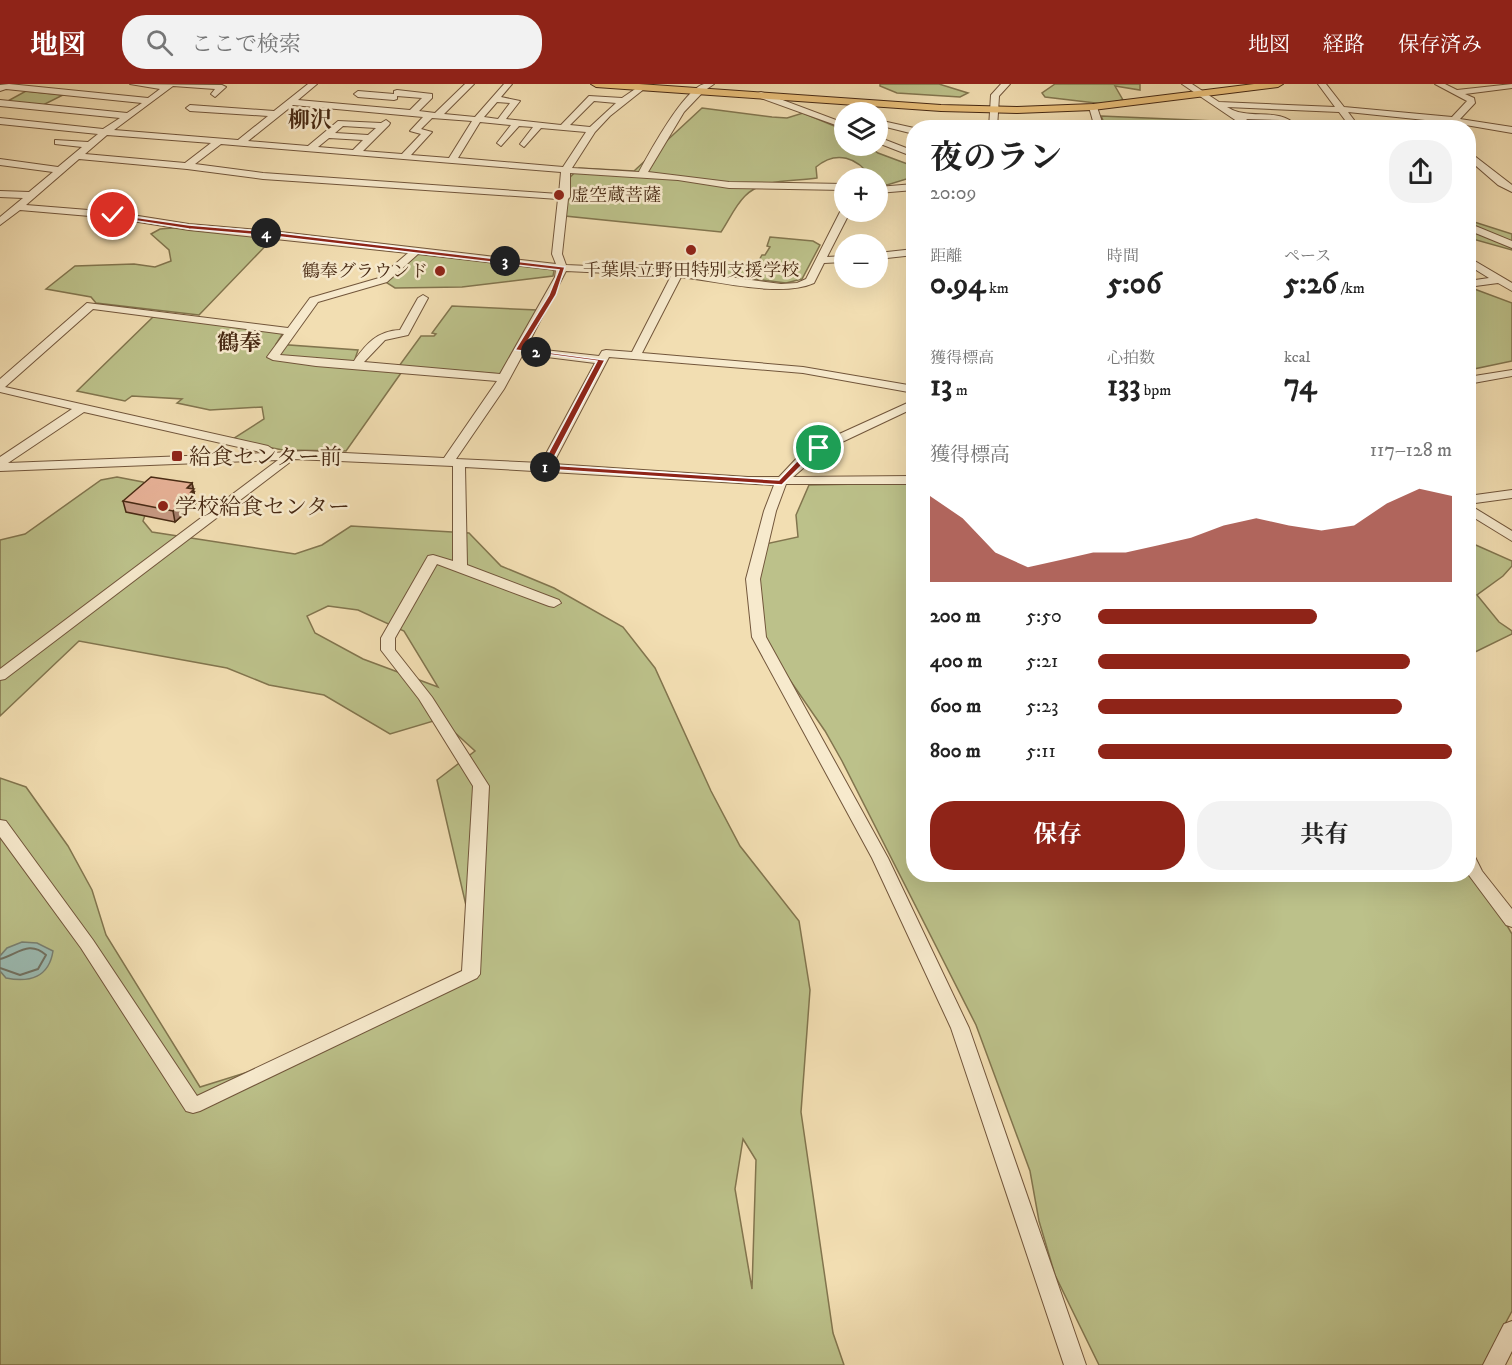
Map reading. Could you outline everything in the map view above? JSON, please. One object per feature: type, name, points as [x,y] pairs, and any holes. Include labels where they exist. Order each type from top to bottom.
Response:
[{"type":"main road","points":[[596,84],[995,110],[1093,107],[1278,84]]},
{"type":"street","points":[[0,103],[36,84]]},
{"type":"street","points":[[134,84],[222,87],[214,94]]},
{"type":"street","points":[[240,143],[313,84]]},
{"type":"street","points":[[381,110],[406,84]]},
{"type":"street","points":[[405,156],[428,132],[414,131],[470,84]]},
{"type":"street","points":[[452,160],[477,120],[508,84]]},
{"type":"street","points":[[642,175],[664,134],[696,91],[710,84]]},
{"type":"street","points":[[994,120],[995,95],[1006,84]]},
{"type":"street","points":[[1186,84],[1242,120]]},
{"type":"street","points":[[1322,84],[1350,120]]},
{"type":"street","points":[[1439,84],[1471,100],[1471,103],[1454,120]]},
{"type":"street","points":[[0,222],[88,145],[171,85]]},
{"type":"street","points":[[0,89],[4,86],[150,101]]},
{"type":"street","points":[[1459,92],[1512,86]]},
{"type":"street","points":[[460,566],[453,463],[552,295],[562,268],[557,254],[566,170],[592,130],[641,87]]},
{"type":"street","points":[[43,108],[68,93]]},
{"type":"street","points":[[358,94],[429,96],[412,113]]},
{"type":"street","points":[[761,95],[834,122]]},
{"type":"street","points":[[563,128],[592,98],[623,101]]},
{"type":"street","points":[[494,124],[516,101],[495,99]]},
{"type":"street","points":[[291,102],[434,115],[494,124],[517,123],[592,130]]},
{"type":"street","points":[[0,103],[128,116]]},
{"type":"street","points":[[1217,104],[1379,111],[1420,120]]},
{"type":"street","points":[[1093,107],[1097,120]]},
{"type":"street","points":[[190,108],[276,114]]},
{"type":"street","points":[[802,110],[813,109],[834,114]]},
{"type":"street","points":[[356,152],[398,112]]},
{"type":"street","points":[[1236,116],[1285,120]]},
{"type":"street","points":[[0,121],[105,132],[171,134],[310,149],[686,178],[739,186],[834,187]]},
{"type":"street","points":[[310,149],[341,123],[383,126]]},
{"type":"street","points":[[501,143],[517,123]]},
{"type":"street","points":[[1476,124],[1512,130]]},
{"type":"street","points":[[524,144],[539,125]]},
{"type":"street","points":[[888,125],[906,129]]},
{"type":"street","points":[[327,135],[371,138]]},
{"type":"street","points":[[188,166],[220,141]]},
{"type":"street","points":[[58,142],[88,145]]},
{"type":"street","points":[[888,144],[906,151]]},
{"type":"street","points":[[76,156],[188,166],[263,176],[564,196]]},
{"type":"street","points":[[1476,161],[1501,183],[1512,189]]},
{"type":"street","points":[[2,165],[59,170]]},
{"type":"street","points":[[888,189],[906,188]]},
{"type":"street","points":[[0,194],[30,195]]},
{"type":"street","points":[[17,207],[113,215],[189,227],[562,268],[678,273],[791,287],[810,281],[839,222]]},
{"type":"street","points":[[1476,229],[1512,245]]},
{"type":"street","points":[[416,251],[383,280],[314,300],[275,350],[273,357],[503,378]]},
{"type":"street","points":[[888,255],[906,253]]},
{"type":"street","points":[[821,260],[834,259]]},
{"type":"street","points":[[1476,265],[1512,288]]},
{"type":"street","points":[[636,354],[678,273]]},
{"type":"street","points":[[1476,283],[1499,280]]},
{"type":"street","points":[[357,365],[374,342],[389,333],[404,333],[423,298]]},
{"type":"street","points":[[0,387],[91,305],[290,332]]},
{"type":"street","points":[[519,350],[602,360]]},
{"type":"street","points":[[544,467],[606,352],[803,370],[906,389]]},
{"type":"street","points":[[1476,380],[1512,373]]},
{"type":"street","points":[[0,387],[81,408],[273,451],[273,455]]},
{"type":"street","points":[[906,407],[819,448],[800,462],[782,482],[770,512],[753,579],[759,637],[880,858],[960,1028],[1075,1365]]},
{"type":"street","points":[[0,465],[81,408]]},
{"type":"street","points":[[188,459],[213,438]]},
{"type":"street","points":[[0,676],[292,455]]},
{"type":"street","points":[[0,465],[292,455],[544,467],[782,482],[906,480]]},
{"type":"street","points":[[1476,499],[1512,494]]},
{"type":"street","points":[[1476,513],[1512,537]]},
{"type":"street","points":[[0,825],[87,944],[193,1106],[471,974],[482,786],[425,697],[388,650],[388,638],[433,559],[460,566],[502,585],[554,603]]},
{"type":"street","points":[[1476,874],[1512,921]]},
{"type":"street","points":[[1494,1365],[1512,1330]]},
{"type":"green space","points":[[880,84],[939,84],[968,93],[960,97],[897,93]]},
{"type":"green space","points":[[1055,84],[1140,84],[1140,90],[1115,86],[1123,100],[1104,104],[1045,97],[1042,93]]},
{"type":"green space","points":[[26,91],[63,95],[43,105],[6,102]]},
{"type":"green space","points":[[702,108],[787,118],[803,113],[834,126],[834,156],[886,156],[906,163],[906,179],[888,185],[888,168],[863,168],[846,158],[831,159],[816,167],[817,178],[769,183],[752,190],[738,204],[721,232],[565,216],[566,198],[552,196],[579,168],[634,171]]},
{"type":"green space","points":[[1101,116],[1192,120],[1103,120]]},
{"type":"green space","points":[[1476,223],[1512,234],[1512,250],[1476,240]]},
{"type":"green space","points":[[184,227],[276,235],[199,315],[96,303],[91,297],[46,289],[75,266],[134,264],[155,267],[171,261],[169,250],[151,234],[160,229]]},
{"type":"green space","points":[[770,237],[813,241],[820,245],[802,279],[786,283],[689,271],[688,268],[695,262],[727,262],[724,267],[754,269],[770,247],[767,246]]},
{"type":"green space","name":"鶴奉グラウンド","points":[[417,253],[554,271],[553,276],[462,287],[395,288],[384,281]]},
{"type":"green space","points":[[1476,290],[1512,303],[1512,361],[1476,369]]},
{"type":"green space","points":[[452,306],[537,310],[500,374],[399,366],[421,336],[436,334],[432,333]]},
{"type":"green space","points":[[154,316],[283,333],[276,344],[358,350],[352,368],[401,373],[346,451],[283,450],[231,440],[264,419],[262,407],[210,410],[177,403],[182,399],[132,396],[125,401],[77,391]]},
{"type":"green space","points":[[117,477],[143,482],[154,489],[143,521],[152,532],[295,554],[322,545],[351,526],[469,533],[501,566],[554,588],[623,627],[655,668],[711,791],[740,846],[799,921],[810,990],[801,1112],[833,1333],[844,1365],[0,1365],[0,778],[26,787],[68,846],[92,890],[106,935],[200,1087],[319,1050],[480,966],[437,780],[475,751],[440,719],[390,734],[324,695],[269,685],[227,668],[79,641],[0,716],[0,540],[25,534],[101,480]],"holes":[[[328,606],[358,610],[404,631],[438,687],[363,659],[315,633],[307,616]],[[743,1139],[756,1160],[752,1289],[735,1189]]]},
{"type":"green space","points":[[906,483],[906,882],[1476,882],[1476,873],[1512,934],[1512,1311],[1483,1365],[1099,1365],[1055,1275],[1039,1221],[1030,1171],[976,1025],[842,761],[825,731],[752,625],[761,545],[798,537],[796,515],[809,485]]},
{"type":"green space","points":[[1476,545],[1512,561],[1512,566],[1503,576],[1477,595],[1499,622],[1512,631],[1512,634],[1476,652]]},
{"type":"water","points":[[22,942],[37,943],[53,951],[51,960],[43,972],[30,979],[6,978],[0,971],[0,956],[7,948]]},
{"type":"building","points":[[151,477],[192,483],[187,488],[194,489],[191,492],[194,492],[173,511],[123,501]]},
{"type":"place","name":"虚空蔵菩薩","points":[[559,195]]},
{"type":"place","name":"千葉県立野田特別支援学校","points":[[691,250]]},
{"type":"place","name":"鶴奉グラウンド","points":[[440,271]]},
{"type":"place","name":"給食センター前","points":[[177,456]]},
{"type":"place","name":"学校給食センター","points":[[163,506]]},
{"type":"district","name":"柳沢","points":[[310,119]]},
{"type":"district","name":"鶴奉","points":[[239,342]]},
{"type":"route","points":[[113,215],[189,227],[272,234],[562,268],[552,295],[519,350],[602,360],[544,467],[782,482],[800,462],[819,448]]}]
